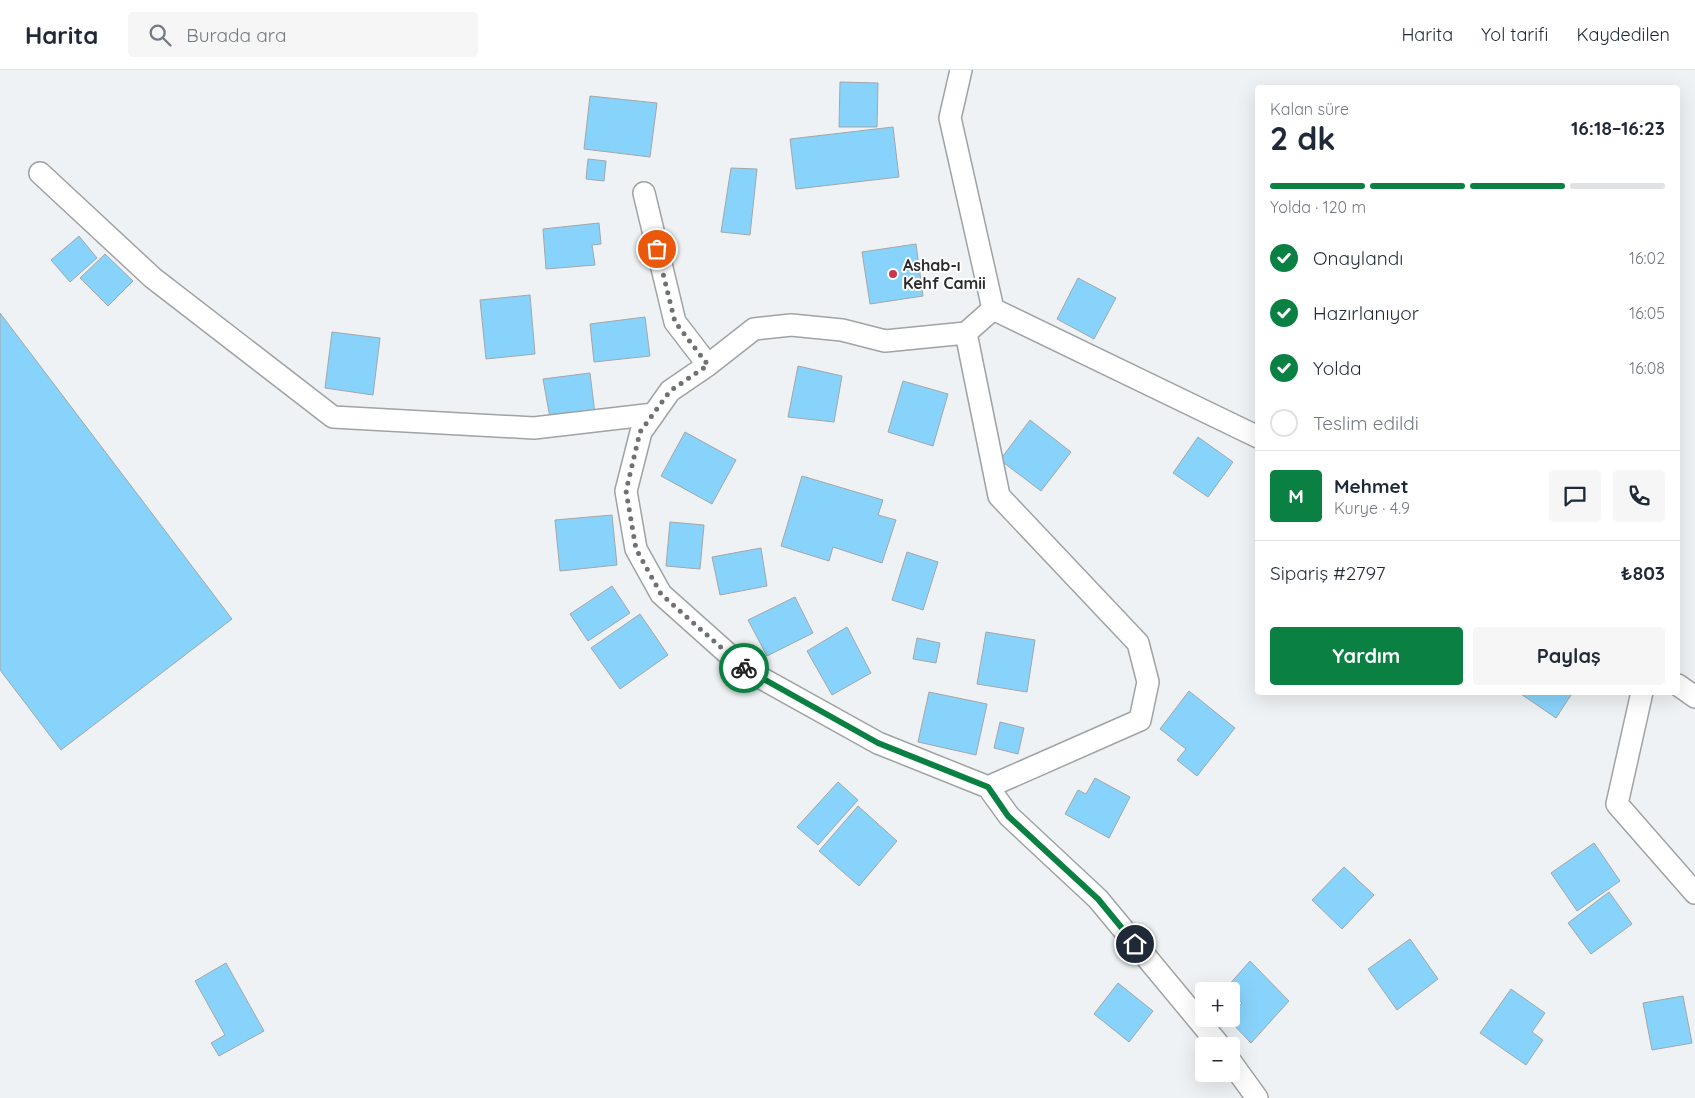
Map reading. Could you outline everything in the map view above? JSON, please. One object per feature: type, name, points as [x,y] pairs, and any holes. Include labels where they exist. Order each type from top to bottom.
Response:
[{"type":"street","points":[[961,70],[950,118],[993,309]]},
{"type":"street","points":[[40,173],[153,278],[334,417],[534,428],[654,414]]},
{"type":"street","points":[[644,193],[675,322],[708,365]]},
{"type":"street","points":[[993,309],[966,333],[885,341],[842,330],[791,326],[754,328],[708,365],[670,391],[640,432],[626,491],[636,549],[661,594],[745,669],[878,743],[988,787],[1008,816],[1098,899],[1213,1037]]},
{"type":"street","points":[[993,309],[1255,436]]},
{"type":"street","points":[[966,333],[999,496],[1138,643],[1148,682],[1140,720],[988,787]]},
{"type":"street","points":[[1680,686],[1695,697]]},
{"type":"street","points":[[1641,695],[1617,804],[1695,893]]},
{"type":"street","points":[[1240,1074],[1257,1098]]},
{"type":"building","points":[[840,82],[878,83],[877,127],[839,127]]},
{"type":"building","points":[[590,96],[657,103],[650,157],[584,149]]},
{"type":"building","points":[[893,127],[899,177],[796,189],[790,139]]},
{"type":"building","points":[[588,159],[606,161],[604,181],[586,179]]},
{"type":"building","points":[[731,168],[757,169],[750,235],[721,232]]},
{"type":"building","points":[[599,223],[601,244],[592,245],[595,265],[546,269],[543,229]]},
{"type":"building","points":[[79,236],[97,258],[70,282],[51,260]]},
{"type":"building","name":"Ashab-ı Kehf Camii","points":[[916,244],[923,296],[870,304],[862,252]]},
{"type":"building","points":[[105,254],[133,281],[108,306],[80,278]]},
{"type":"building","points":[[1078,278],[1116,298],[1094,339],[1057,319]]},
{"type":"building","points":[[530,295],[535,354],[486,359],[480,300]]},
{"type":"building","points":[[0,313],[232,619],[61,750],[0,670]]},
{"type":"building","points":[[645,317],[650,356],[594,362],[590,324]]},
{"type":"building","points":[[332,332],[380,338],[373,395],[325,388]]},
{"type":"building","points":[[798,366],[842,376],[834,422],[788,417]]},
{"type":"building","points":[[590,373],[595,414],[550,418],[543,379]]},
{"type":"building","points":[[903,381],[948,394],[933,446],[888,432]]},
{"type":"building","points":[[1030,420],[1071,452],[1041,491],[1000,460]]},
{"type":"building","points":[[685,432],[736,460],[712,504],[661,476]]},
{"type":"building","points":[[1198,437],[1233,462],[1208,497],[1173,473]]},
{"type":"building","points":[[802,476],[883,500],[878,515],[896,520],[882,563],[833,547],[829,561],[781,546]]},
{"type":"building","points":[[612,515],[617,565],[560,571],[555,520]]},
{"type":"building","points":[[670,522],[704,525],[700,569],[666,566]]},
{"type":"building","points":[[761,548],[767,586],[720,595],[712,557]]},
{"type":"building","points":[[907,552],[938,562],[923,610],[892,600]]},
{"type":"building","points":[[612,586],[630,613],[588,641],[570,614]]},
{"type":"building","points":[[795,597],[813,633],[767,656],[748,620]]},
{"type":"building","points":[[640,614],[668,655],[620,689],[591,648]]},
{"type":"building","points":[[847,627],[871,673],[832,695],[807,651]]},
{"type":"building","points":[[986,632],[1035,640],[1027,692],[977,684]]},
{"type":"building","points":[[917,638],[940,643],[936,663],[913,659]]},
{"type":"building","points":[[1189,691],[1235,728],[1197,776],[1177,760],[1186,749],[1160,729]]},
{"type":"building","points":[[929,692],[987,704],[976,755],[918,742]]},
{"type":"building","points":[[1522,695],[1571,695],[1556,718]]},
{"type":"building","points":[[1000,722],[1024,728],[1018,754],[994,748]]},
{"type":"building","points":[[1095,778],[1130,797],[1109,838],[1065,814],[1078,790],[1086,794]]},
{"type":"building","points":[[838,782],[858,800],[818,845],[797,827]]},
{"type":"building","points":[[858,806],[897,841],[859,886],[819,851]]},
{"type":"building","points":[[1594,843],[1620,881],[1577,911],[1551,873]]},
{"type":"building","points":[[1344,867],[1374,895],[1342,929],[1312,900]]},
{"type":"building","points":[[1609,892],[1632,924],[1591,954],[1568,923]]},
{"type":"building","points":[[1410,939],[1438,979],[1397,1010],[1368,969]]},
{"type":"building","points":[[1250,961],[1289,1001],[1251,1043],[1236,1027],[1240,1027],[1240,1005],[1242,1003],[1240,1001],[1240,982],[1231,982]]},
{"type":"building","points":[[226,963],[264,1031],[219,1056],[211,1043],[225,1035],[195,981]]},
{"type":"building","points":[[1118,983],[1153,1011],[1129,1042],[1094,1014]]},
{"type":"building","points":[[1511,989],[1545,1013],[1532,1032],[1543,1040],[1526,1065],[1480,1033]]},
{"type":"building","points":[[1683,996],[1692,1043],[1652,1050],[1643,1003]]},
{"type":"way so far","points":[[657,249],[675,322],[708,365],[670,391],[640,432],[626,491],[636,549],[661,594],[744,668]]},
{"type":"place","name":"Ashab-ı Kehf Camii","points":[[893,274]]},
{"type":"route","points":[[744,668],[878,743],[988,787],[1008,816],[1098,899],[1135,944]]}]
